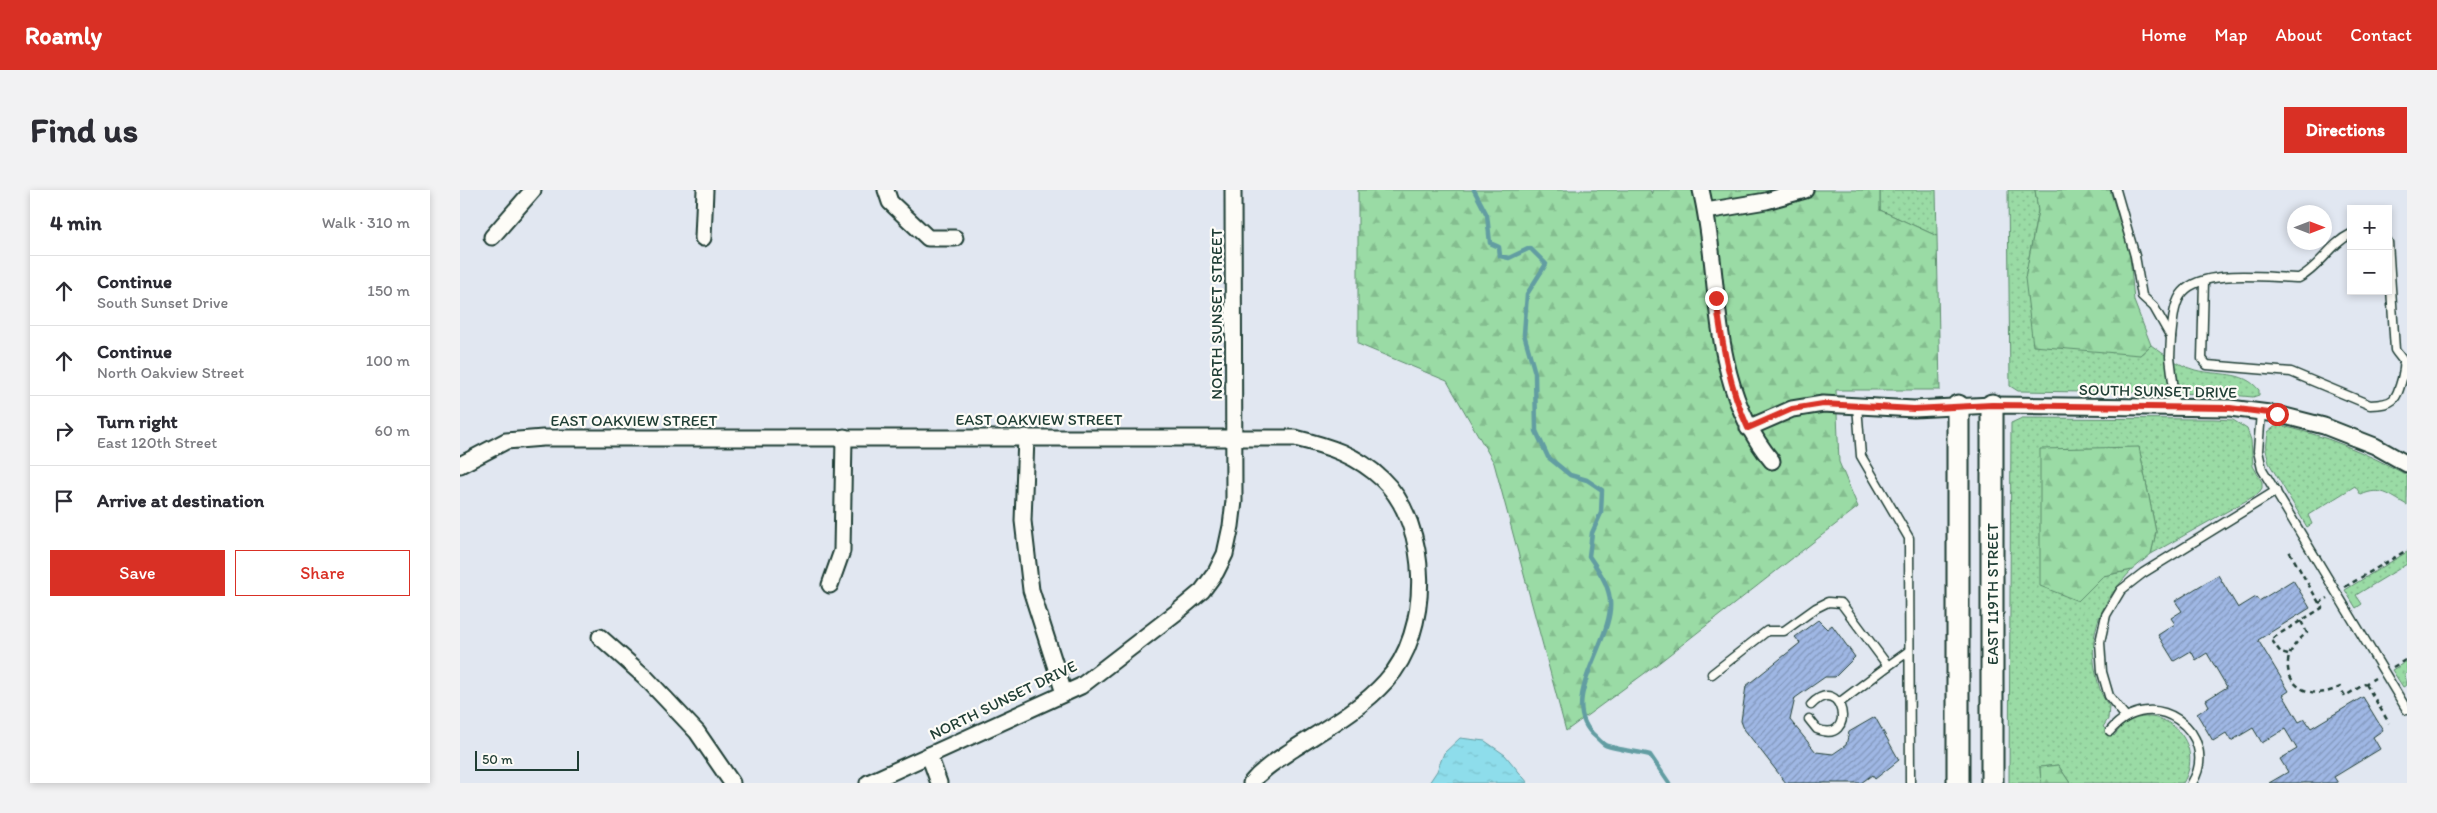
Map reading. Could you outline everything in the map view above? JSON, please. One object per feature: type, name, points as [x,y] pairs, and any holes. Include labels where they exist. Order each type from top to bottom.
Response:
[{"type":"main road","name":"EAST 119TH STREET","points":[[1992,405],[1992,783]]},
{"type":"main road","name":"EAST 119TH STREET","points":[[1958,406],[1958,783]]},
{"type":"street","points":[[492,237],[533,190]]},
{"type":"street","points":[[702,238],[705,190]]},
{"type":"street","points":[[886,190],[890,202],[928,238],[955,238]]},
{"type":"street","name":"NORTH SUNSET STREET","points":[[1233,190],[1234,438]]},
{"type":"street","points":[[1701,190],[1706,211],[1724,352],[1739,407],[1748,428],[1772,461]]},
{"type":"street","points":[[1706,211],[1766,201],[1805,190]]},
{"type":"street","name":"SOUTH SUNSET DRIVE","points":[[1748,428],[1792,409],[1823,404],[1914,409],[1992,405],[2230,408],[2261,412],[2324,426],[2375,446],[2407,464]]},
{"type":"street","points":[[830,585],[842,551],[844,437]]},
{"type":"street","points":[[1026,437],[1022,521],[1031,590],[1064,694]]},
{"type":"street","name":"EAST OAKVIEW STREET","points":[[460,465],[506,441],[543,438],[1295,438],[1347,454],[1366,465],[1390,487],[1403,507],[1413,529],[1420,570],[1418,610],[1408,646],[1399,666],[1388,680],[1355,709],[1270,765],[1251,783]]},
{"type":"street","name":"NORTH SUNSET DRIVE","points":[[868,783],[1081,686],[1202,591],[1216,572],[1225,554],[1231,526],[1234,438]]},
{"type":"street","points":[[600,637],[645,677],[697,732],[732,783]]},
{"type":"street","name":"NORTH SUNSET DRIVE","points":[[929,755],[939,783]]},
{"type":"lane","points":[[2116,190],[2135,256],[2142,296],[2154,307],[2171,337]]},
{"type":"lane","points":[[2171,407],[2174,390],[2171,337],[2174,311],[2182,293],[2193,284],[2218,277],[2299,278],[2309,273],[2340,239],[2347,236]]},
{"type":"lane","points":[[2204,281],[2202,359],[2207,365],[2291,372],[2370,405],[2381,404],[2391,402],[2397,396],[2404,366],[2403,360],[2395,350],[2389,250]]},
{"type":"lane","points":[[1857,406],[1861,456],[1908,538],[1910,783]]},
{"type":"lane","points":[[2261,412],[2258,451],[2262,469],[2407,710]]},
{"type":"lane","points":[[2126,717],[2109,696],[2102,672],[2100,642],[2106,615],[2121,590],[2143,573],[2276,491]]},
{"type":"lane","points":[[1712,674],[1766,631],[1784,631],[1816,608],[1828,602],[1841,603],[1888,666]]},
{"type":"lane","points":[[1839,703],[1910,652]]},
{"type":"lane","points":[[1809,719],[1816,729],[1828,732],[1838,727],[1843,716],[1839,703],[1826,697],[1816,700],[1811,705]]},
{"type":"lane","points":[[2110,731],[2126,717],[2146,710],[2163,712],[2178,719],[2190,731],[2198,747],[2199,764],[2192,783]]},
{"type":"path","points":[[2346,587],[2407,550]]},
{"type":"path","points":[[2288,655],[2281,654],[2271,639],[2322,608],[2289,551]]},
{"type":"path","points":[[2319,603],[2332,596]]},
{"type":"path","points":[[2300,621],[2307,632],[2293,645],[2288,655],[2289,673],[2294,682],[2310,693],[2320,694],[2340,687],[2346,696],[2379,676]]},
{"type":"path","points":[[2392,668],[2407,659]]},
{"type":"path","points":[[2366,684],[2389,723]]},
{"type":"green space","points":[[1358,190],[1650,190],[1652,194],[1652,190],[1880,190],[1880,210],[1937,236],[1940,390],[1836,390],[1839,462],[1858,507],[1656,665],[1566,731],[1494,463],[1447,381],[1358,344]]},
{"type":"green space","points":[[1880,190],[1936,190],[1937,236],[1880,210]]},
{"type":"green space","points":[[2008,190],[2035,190],[2038,210],[2025,278],[2140,355],[2151,345],[2189,368],[2204,372],[2238,376],[2245,379],[2259,390],[2259,395],[2253,397],[2220,394],[2018,391],[2010,386]]},
{"type":"green space","points":[[2035,190],[2110,190],[2130,255],[2134,301],[2151,345],[2140,355],[2033,346],[2025,278],[2038,211]]},
{"type":"green space","points":[[2022,418],[2214,419],[2233,420],[2247,429],[2251,440],[2253,466],[2262,482],[2262,488],[2258,494],[2151,554],[2156,532],[2139,447],[2078,601],[2103,576],[2132,570],[2112,593],[2099,618],[2096,630],[2094,658],[2096,674],[2104,699],[2109,706],[2108,719],[2103,727],[2114,736],[2127,722],[2142,717],[2168,722],[2186,742],[2189,755],[2189,769],[2183,783],[2070,783],[2058,765],[2040,767],[2041,783],[2009,783],[2011,423]]},
{"type":"green space","points":[[2277,425],[2344,445],[2407,475],[2407,505],[2385,493],[2374,491],[2361,495],[2355,486],[2308,515],[2312,524],[2307,527],[2269,463],[2266,450],[2268,432]]},
{"type":"green space","points":[[2139,447],[2156,532],[2151,554],[2132,570],[2103,576],[2078,601],[2040,586],[2040,449]]},
{"type":"green space","points":[[2407,552],[2407,564],[2356,595],[2362,604],[2356,608],[2345,590]]},
{"type":"green space","points":[[2407,661],[2407,673],[2405,674],[2407,685],[2403,687],[2392,670]]},
{"type":"green space","points":[[2058,765],[2070,783],[2041,783],[2040,767]]},
{"type":"water","points":[[1460,738],[1485,741],[1505,755],[1528,783],[1429,783],[1437,771],[1444,753]]},
{"type":"building","points":[[2218,575],[2238,608],[2256,597],[2259,601],[2293,580],[2310,608],[2258,640],[2289,691],[2283,695],[2299,722],[2305,719],[2311,728],[2363,697],[2383,730],[2373,737],[2380,749],[2334,777],[2338,783],[2269,783],[2288,772],[2280,759],[2297,749],[2285,729],[2262,743],[2253,728],[2231,741],[2226,733],[2213,741],[2197,714],[2209,706],[2206,700],[2227,687],[2207,653],[2196,660],[2191,651],[2174,661],[2158,635],[2175,624],[2171,618],[2182,611],[2175,601]]},
{"type":"building","points":[[1818,620],[1827,629],[1832,625],[1855,657],[1835,677],[1825,677],[1795,698],[1790,720],[1816,752],[1833,754],[1846,745],[1849,732],[1875,717],[1899,760],[1875,779],[1872,775],[1861,783],[1786,783],[1744,729],[1741,721],[1746,686],[1800,643],[1795,637]]},
{"type":"waterway","points":[[1474,190],[1487,215],[1490,243],[1499,247],[1500,256],[1509,258],[1530,248],[1546,264],[1527,294],[1524,334],[1535,373],[1536,431],[1548,457],[1570,475],[1587,480],[1602,490],[1601,513],[1592,533],[1589,556],[1607,588],[1610,609],[1607,624],[1582,693],[1581,709],[1585,724],[1605,745],[1650,755],[1669,783]]},
{"type":"route","points":[[1716,298],[1732,387],[1748,428],[1792,409],[1823,404],[1914,409],[1992,405],[2230,408],[2277,414]]}]
